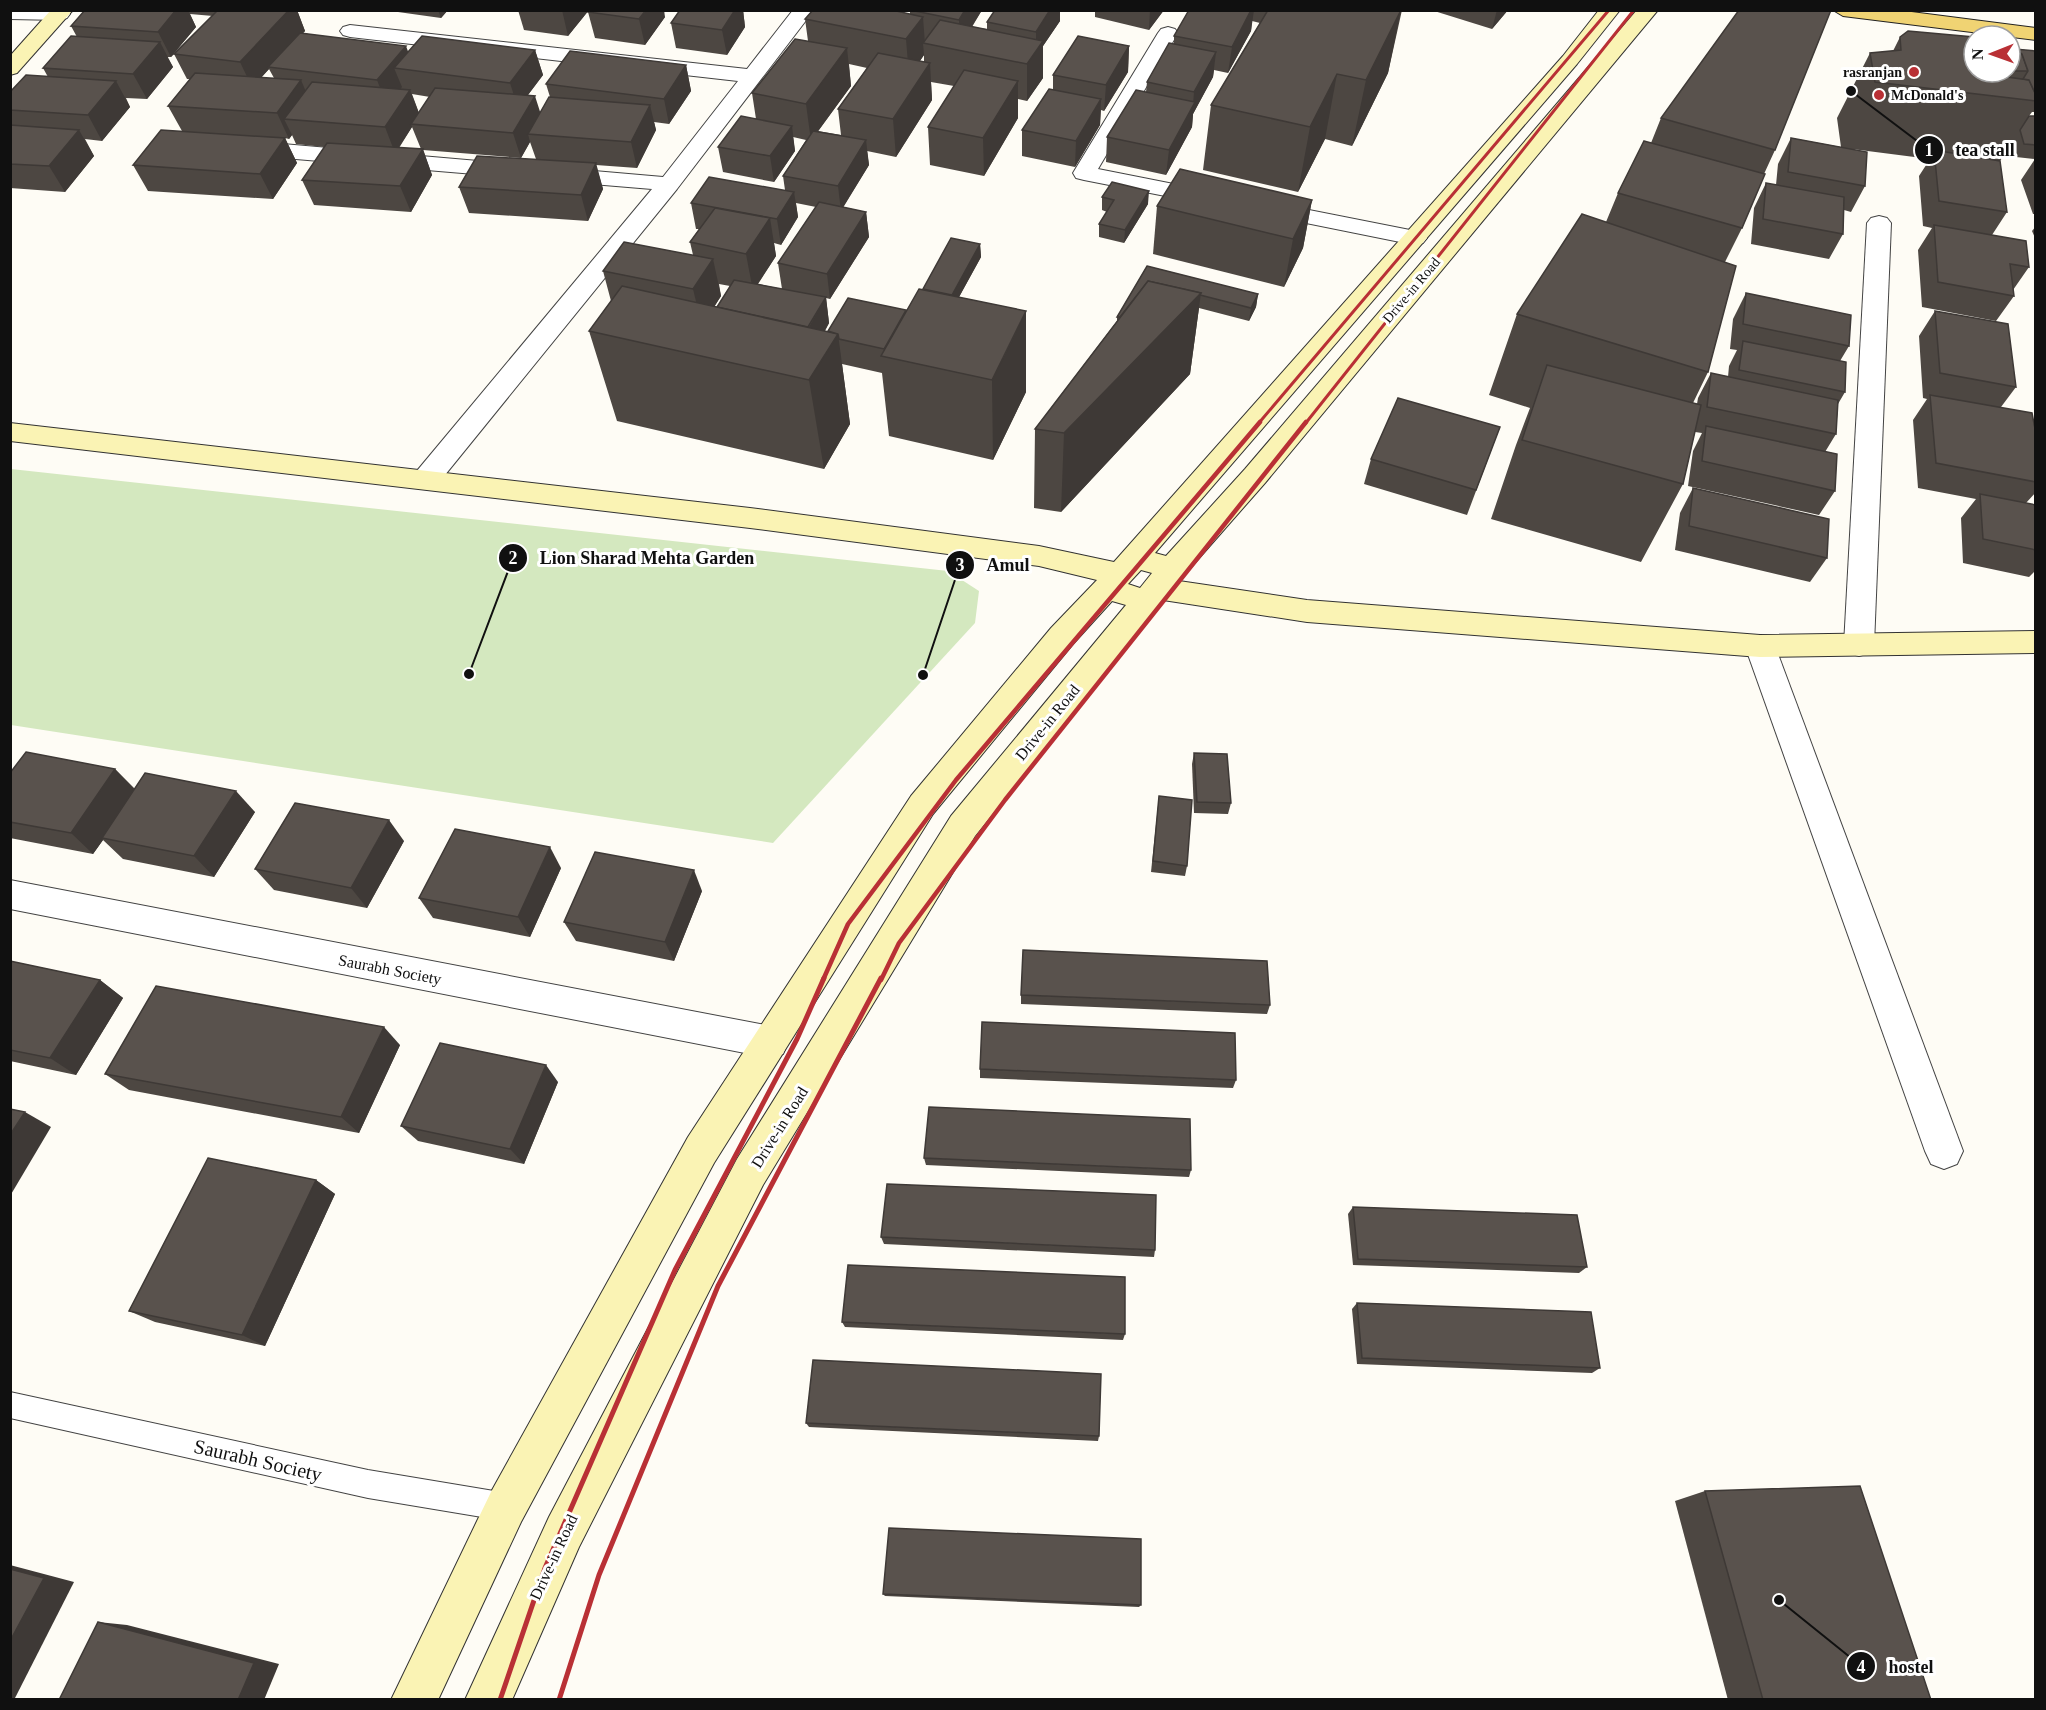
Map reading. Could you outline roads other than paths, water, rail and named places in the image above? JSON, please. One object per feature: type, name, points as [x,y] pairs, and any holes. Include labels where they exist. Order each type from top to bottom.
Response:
[{"type":"main road","points":[[414,1700],[506,1507],[701,1150],[922,805],[1062,636],[1121,573],[1415,238],[1610,10]]},
{"type":"main road","name":"Drive-in Road","points":[[488,1700],[564,1532],[750,1172],[963,826],[1159,586],[1648,10]]},
{"type":"main road","points":[[1843,10],[2036,34]]},
{"type":"main road","points":[[10,69],[61,12]]},
{"type":"main road","points":[[10,432],[426,479],[961,545],[1039,556],[1121,573],[1159,586],[1307,611],[1760,646],[2036,642]]},
{"type":"main road","points":[[1121,573],[1159,586]]},
{"type":"street","points":[[426,479],[669,184],[804,10]]},
{"type":"street","points":[[10,13],[61,12]]},
{"type":"street","points":[[350,32],[755,76]]},
{"type":"street","points":[[1168,33],[1084,173],[1415,238]]},
{"type":"street","points":[[228,146],[669,184]]},
{"type":"street","points":[[1859,645],[1879,223]]},
{"type":"street","points":[[1760,646],[1944,1150]]},
{"type":"street","name":"Saurabh Society","points":[[10,894],[770,1042]]},
{"type":"lane","name":"Saurabh Society","points":[[10,1405],[369,1484],[506,1507]]},
{"type":"railway","points":[[1258,424],[1609,10]]},
{"type":"railway","points":[[1305,424],[1634,10]]},
{"type":"railway","points":[[823,980],[848,924],[956,780],[1260,422]]},
{"type":"railway","points":[[881,980],[899,943],[1005,800],[1306,422]]},
{"type":"railway","points":[[500,1700],[545,1568],[675,1270],[797,1039],[824,978]]},
{"type":"railway","points":[[559,1700],[599,1575],[718,1286],[881,978]]},
{"type":"place","name":"rasranjan","points":[[1914,72]]},
{"type":"place","name":"tea stall","points":[[1851,91]]},
{"type":"place","name":"McDonald's","points":[[1879,95]]},
{"type":"place","name":"Lion Sharad Mehta Garden","points":[[469,674]]},
{"type":"place","name":"Amul","points":[[923,675]]},
{"type":"place","name":"hostel","points":[[1779,1600]]}]
